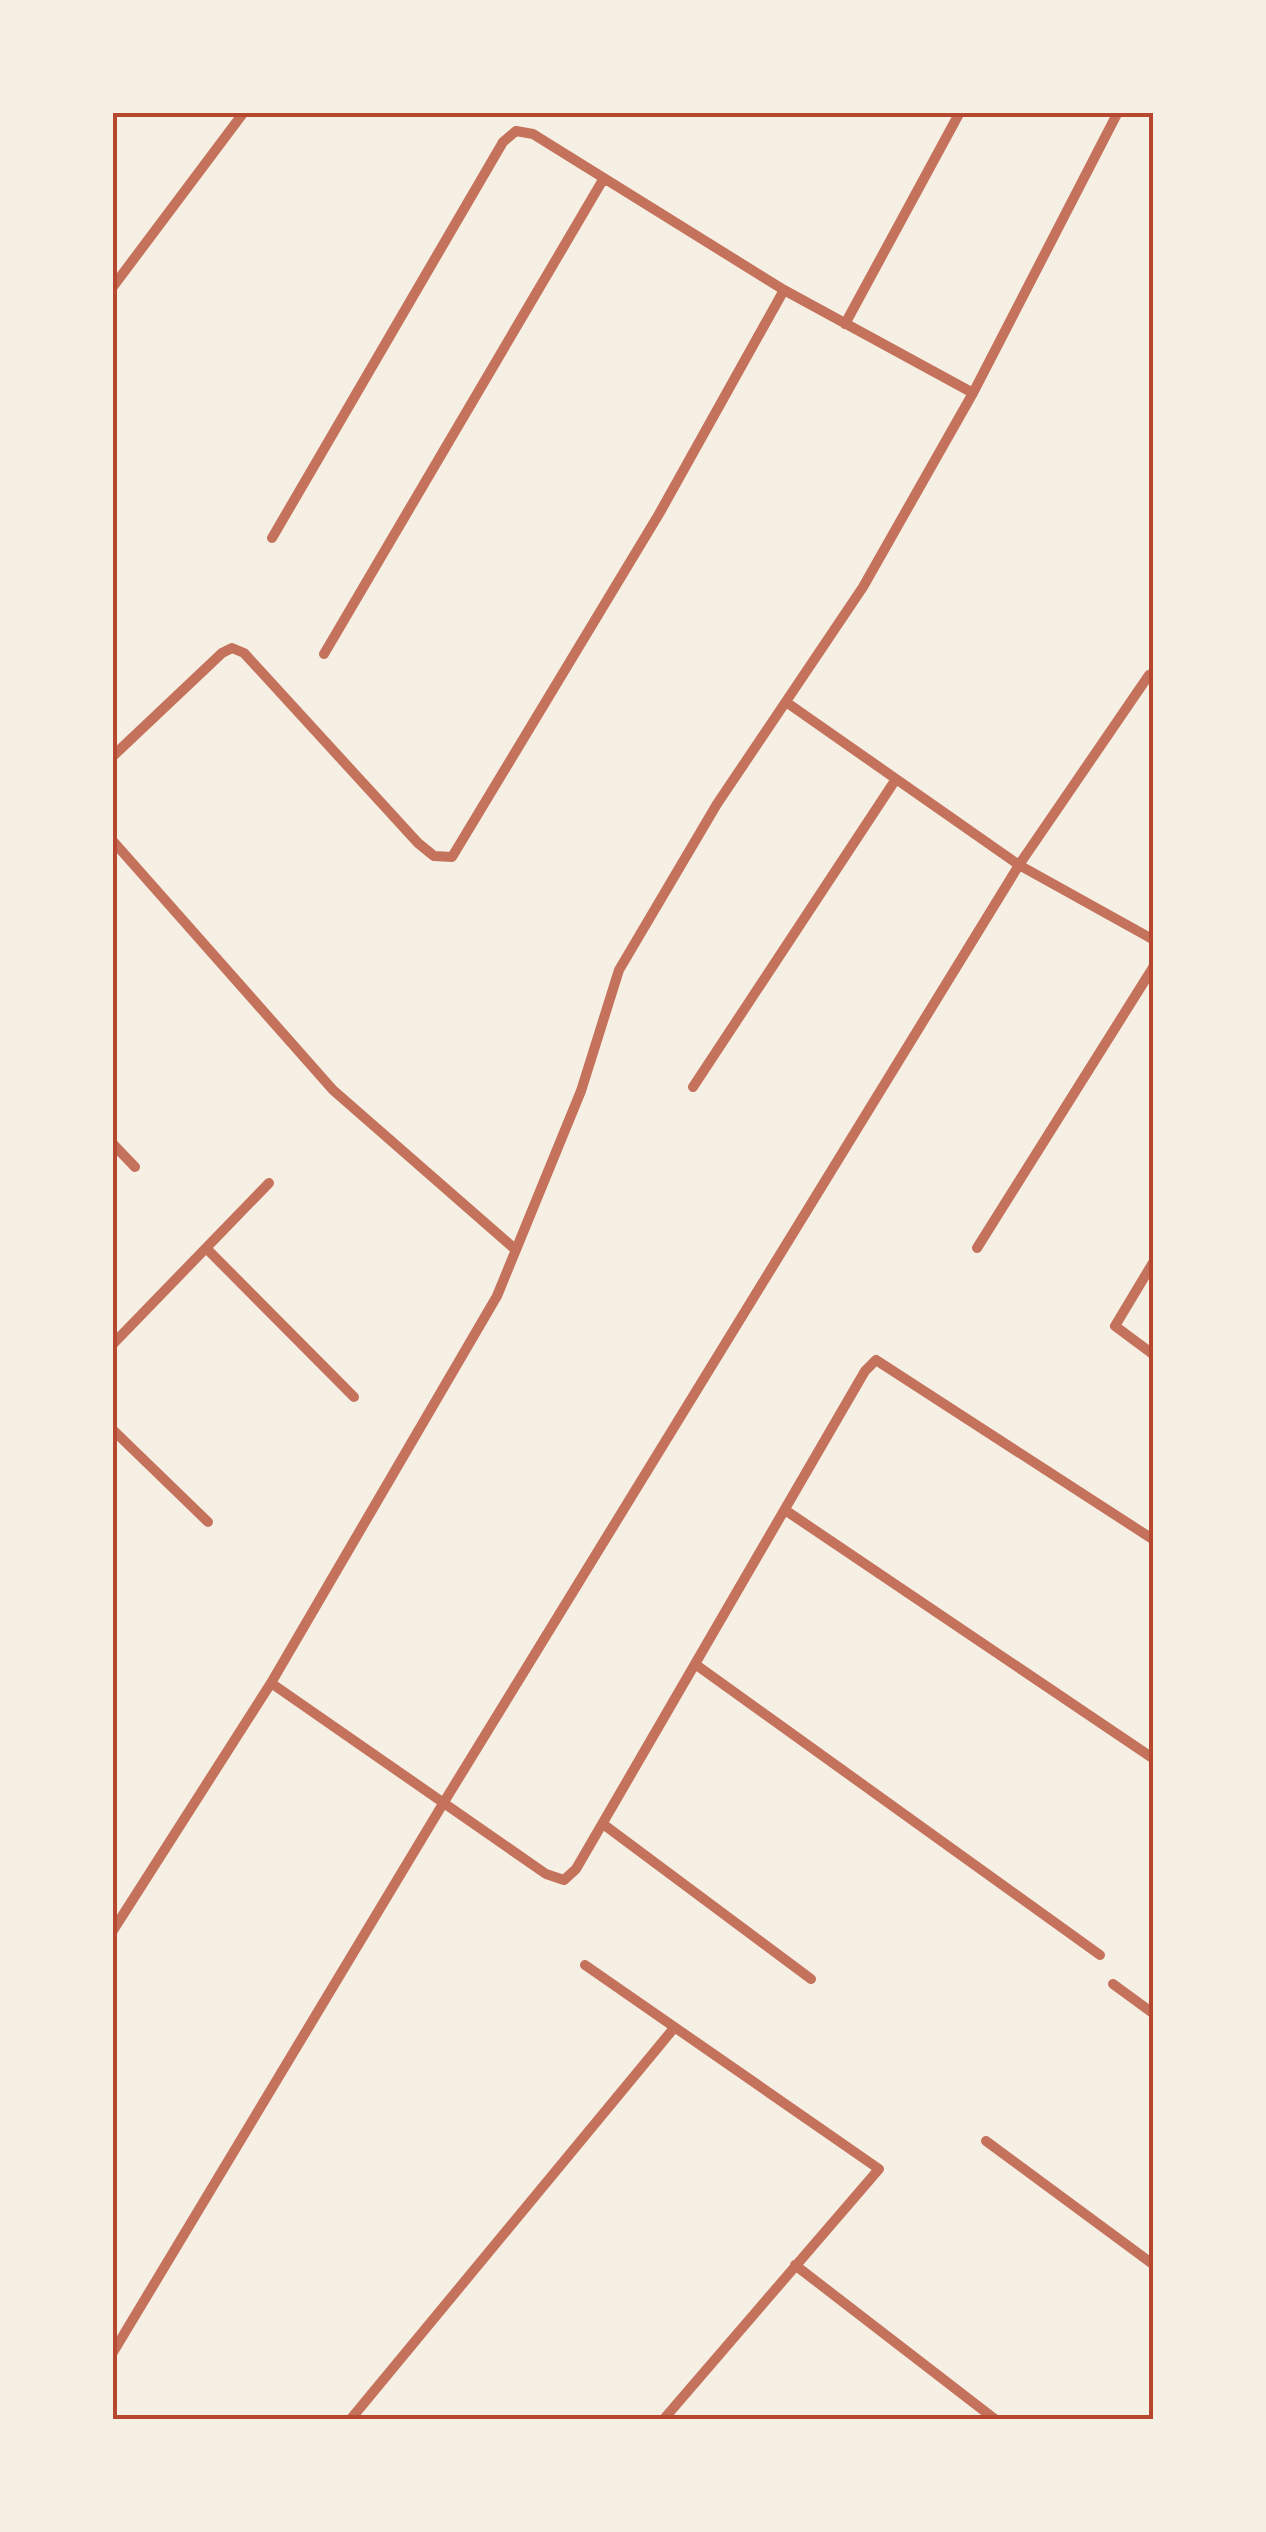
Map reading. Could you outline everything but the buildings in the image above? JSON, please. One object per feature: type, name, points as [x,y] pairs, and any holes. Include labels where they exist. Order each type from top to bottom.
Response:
[{"type":"street","points":[[112,288],[244,112]]},
{"type":"street","points":[[845,324],[960,112]]},
{"type":"street","points":[[112,1932],[271,1683],[497,1296],[580,1091],[619,970],[717,804],[862,587],[972,392],[1118,112]]},
{"type":"street","points":[[272,538],[504,142],[516,131],[533,134],[784,290],[972,392]]},
{"type":"street","points":[[324,654],[604,178]]},
{"type":"street","points":[[112,757],[222,653],[232,648],[244,653],[418,843],[434,856],[452,857],[659,514],[784,290]]},
{"type":"street","points":[[112,2354],[444,1802],[1019,865],[1150,675]]},
{"type":"street","points":[[786,702],[1019,865],[1154,940]]},
{"type":"street","points":[[694,1088],[896,779]]},
{"type":"street","points":[[112,840],[314,1070],[516,1250]]},
{"type":"street","points":[[977,1248],[1154,966]]},
{"type":"street","points":[[112,1143],[135,1167]]},
{"type":"street","points":[[112,1345],[269,1183]]},
{"type":"street","points":[[206,1248],[354,1397]]},
{"type":"street","points":[[1154,1261],[1115,1326],[1154,1355]]},
{"type":"street","points":[[271,1683],[546,1874],[564,1880],[576,1870],[865,1372],[876,1360],[1154,1540]]},
{"type":"street","points":[[112,1429],[208,1522]]},
{"type":"street","points":[[784,1510],[1154,1759]]},
{"type":"street","points":[[694,1664],[1100,1955]]},
{"type":"street","points":[[602,1824],[812,1979]]},
{"type":"street","points":[[585,1965],[879,2170],[662,2420]]},
{"type":"street","points":[[1113,1984],[1154,2014]]},
{"type":"street","points":[[350,2420],[674,2028]]},
{"type":"street","points":[[986,2141],[1154,2265]]},
{"type":"street","points":[[796,2265],[996,2420]]}]
